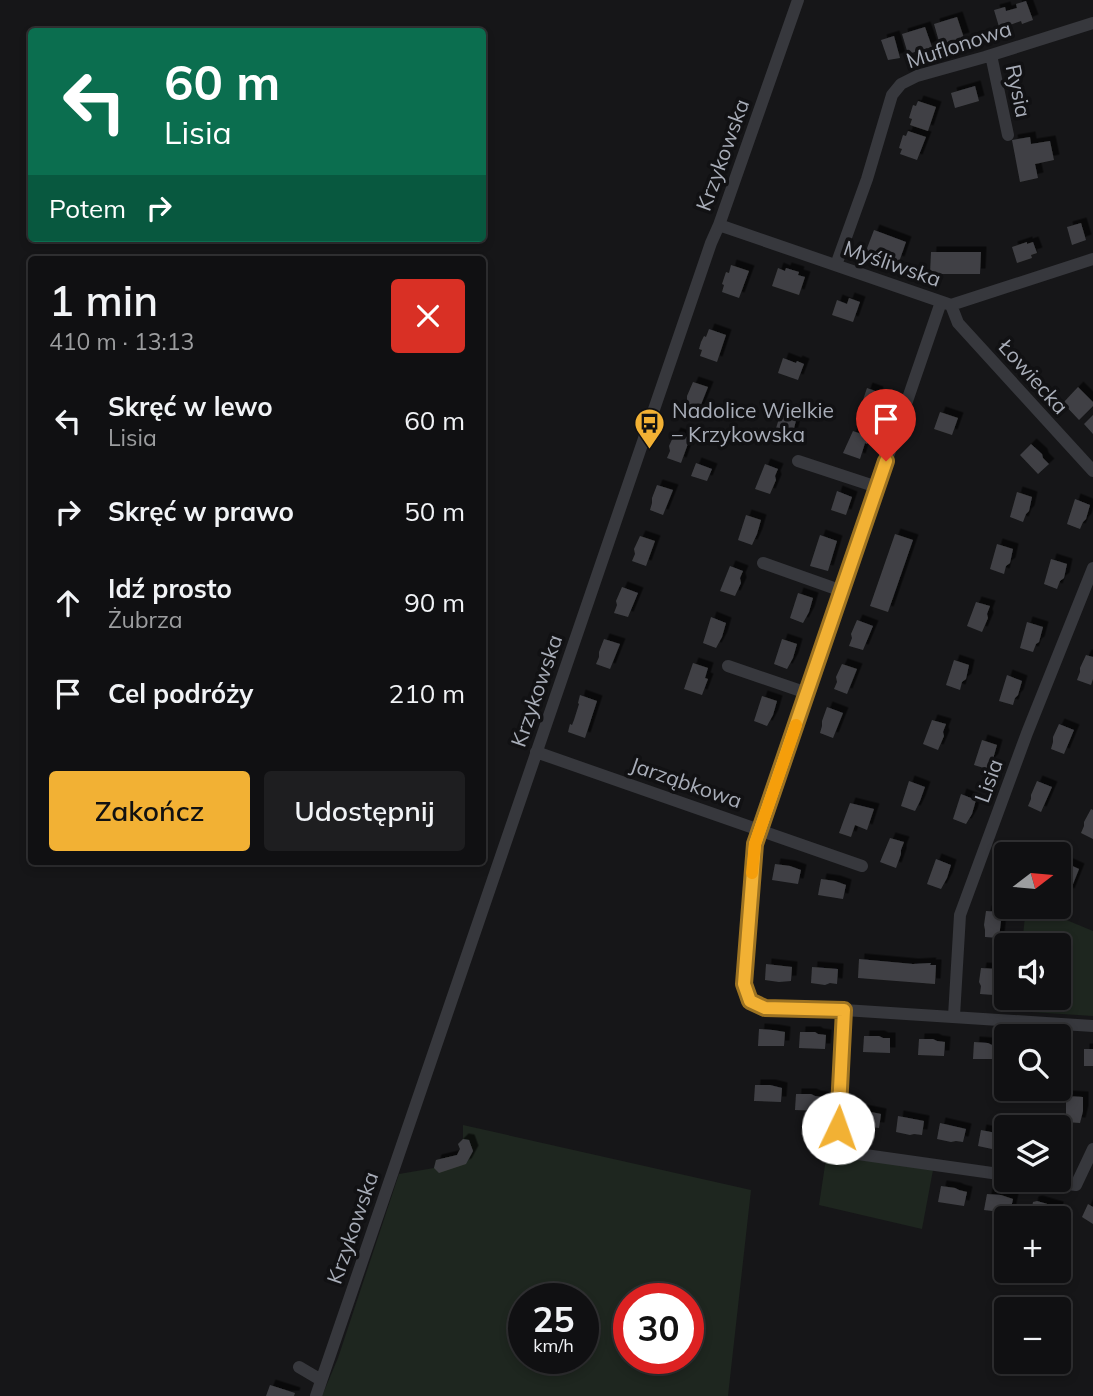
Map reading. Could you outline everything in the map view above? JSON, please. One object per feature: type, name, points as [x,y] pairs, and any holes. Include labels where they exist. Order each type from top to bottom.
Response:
[{"type":"street","name":"Krzykowska","points":[[316,1396],[711,243],[798,0]]},
{"type":"street","name":"Muflonowa","points":[[836,265],[867,179],[892,95],[901,84],[917,76],[1093,23]]},
{"type":"street","name":"Rysia","points":[[991,55],[1008,135]]},
{"type":"street","name":"Myśliwska","points":[[719,225],[946,304],[1093,259]]},
{"type":"street","name":"Łowiecka","points":[[946,304],[958,323],[1093,471]]},
{"type":"street","points":[[946,304],[867,512],[755,844],[744,984],[750,1001],[765,1008],[954,1016],[1093,1026]]},
{"type":"street","points":[[798,461],[877,487]]},
{"type":"street","points":[[763,563],[842,591]]},
{"type":"street","name":"Lisia","points":[[954,1016],[960,915],[1027,733],[1093,568]]},
{"type":"street","points":[[728,666],[807,693]]},
{"type":"street","name":"Jarząbkowa","points":[[536,752],[862,866]]},
{"type":"street","points":[[844,1010],[837,1151],[994,1173]]},
{"type":"street","points":[[1071,1184],[1076,1185],[1087,1178],[1093,1149]]},
{"type":"street","points":[[299,1367],[321,1380]]},
{"type":"shaded area","points":[[1025,919],[1064,919],[1093,931],[1093,1016],[1015,1011],[1071,1010],[1071,933],[1023,933]]},
{"type":"shaded area","points":[[463,1125],[751,1190],[728,1396],[322,1396],[338,1358],[399,1174],[434,1168],[436,1160],[457,1155],[460,1149],[458,1144],[463,1139]]},
{"type":"shaded area","points":[[827,1152],[933,1170],[922,1229],[819,1205]]},
{"type":"building","points":[[1026,1],[1033,20],[1022,24],[1021,21],[1000,30],[994,10],[1017,8],[1016,4]]},
{"type":"building","points":[[957,17],[964,38],[940,45],[934,24]]},
{"type":"building","points":[[925,27],[932,47],[908,54],[902,34]]},
{"type":"building","points":[[894,36],[900,58],[888,60],[881,40]]},
{"type":"building","points":[[975,86],[979,101],[955,108],[951,93]]},
{"type":"building","points":[[918,101],[936,107],[928,131],[910,125],[913,105],[916,106]]},
{"type":"building","points":[[908,131],[926,137],[917,160],[900,154],[903,135],[906,136]]},
{"type":"building","points":[[1030,137],[1031,144],[1050,141],[1054,160],[1035,164],[1038,178],[1020,182],[1012,140]]},
{"type":"building","points":[[1081,223],[1086,240],[1072,245],[1067,227]]},
{"type":"building","points":[[874,230],[906,242],[899,262],[866,251]]},
{"type":"building","points":[[1033,242],[1037,253],[1031,255],[1032,258],[1017,263],[1012,247]]},
{"type":"building","points":[[931,252],[981,252],[980,274],[930,274]]},
{"type":"building","points":[[731,265],[749,271],[739,298],[722,292],[726,272],[729,273]]},
{"type":"building","points":[[778,268],[799,272],[798,275],[805,277],[799,295],[772,286]]},
{"type":"building","points":[[849,298],[860,302],[853,322],[832,315],[837,300],[847,304]]},
{"type":"building","points":[[709,329],[726,335],[717,362],[700,356],[701,342]]},
{"type":"building","points":[[783,358],[804,364],[798,380],[778,373]]},
{"type":"building","points":[[693,382],[708,387],[698,412],[685,407]]},
{"type":"building","points":[[1078,387],[1093,402],[1093,406],[1079,420],[1063,403]]},
{"type":"building","points":[[867,388],[878,392],[876,400],[882,402],[878,414],[872,411],[869,419],[858,415]]},
{"type":"building","points":[[781,412],[797,417],[787,443],[773,438]]},
{"type":"building","points":[[940,412],[958,418],[952,435],[934,429]]},
{"type":"building","points":[[1093,415],[1093,434],[1084,424]]},
{"type":"building","points":[[853,431],[870,437],[860,459],[843,453]]},
{"type":"building","points":[[675,433],[690,438],[681,463],[667,458]]},
{"type":"building","points":[[1031,444],[1049,464],[1038,474],[1020,455]]},
{"type":"building","points":[[696,463],[712,469],[707,481],[691,476]]},
{"type":"building","points":[[765,464],[778,469],[770,494],[755,489]]},
{"type":"building","points":[[657,485],[673,490],[663,515],[650,510]]},
{"type":"building","points":[[837,491],[852,497],[846,515],[831,510]]},
{"type":"building","points":[[1017,492],[1032,497],[1023,522],[1010,517]]},
{"type":"building","points":[[1075,499],[1090,505],[1080,529],[1067,524]]},
{"type":"building","points":[[746,515],[761,520],[752,545],[738,540]]},
{"type":"building","points":[[895,534],[913,540],[888,612],[870,606]]},
{"type":"building","points":[[820,535],[837,541],[828,571],[810,566]]},
{"type":"building","points":[[640,536],[655,541],[646,566],[632,561]]},
{"type":"building","points":[[997,544],[1013,549],[1004,574],[990,569]]},
{"type":"building","points":[[1051,559],[1067,564],[1064,578],[1057,589],[1044,584]]},
{"type":"building","points":[[730,566],[743,571],[735,596],[720,591]]},
{"type":"building","points":[[622,587],[638,593],[628,617],[614,613]]},
{"type":"building","points":[[798,593],[813,598],[803,623],[790,618]]},
{"type":"building","points":[[976,602],[990,606],[982,632],[967,626]]},
{"type":"building","points":[[711,617],[726,623],[716,648],[703,643]]},
{"type":"building","points":[[857,620],[873,626],[863,650],[849,646]]},
{"type":"building","points":[[1027,622],[1043,627],[1033,652],[1020,648]]},
{"type":"building","points":[[604,639],[620,644],[610,669],[596,664]]},
{"type":"building","points":[[782,639],[797,644],[787,669],[774,664]]},
{"type":"building","points":[[1086,655],[1093,657],[1091,685],[1077,680]]},
{"type":"building","points":[[954,660],[969,665],[960,690],[946,685]]},
{"type":"building","points":[[693,663],[708,668],[705,678],[708,679],[702,695],[684,689]]},
{"type":"building","points":[[842,664],[857,669],[847,694],[834,689]]},
{"type":"building","points":[[1007,675],[1022,681],[1013,705],[999,701]]},
{"type":"building","points":[[580,695],[597,701],[585,738],[568,732]]},
{"type":"building","points":[[762,696],[777,701],[767,726],[754,721]]},
{"type":"building","points":[[827,707],[843,713],[833,738],[820,733]]},
{"type":"building","points":[[932,720],[946,724],[938,750],[923,744]]},
{"type":"building","points":[[1059,724],[1074,730],[1064,754],[1051,749]]},
{"type":"building","points":[[982,740],[997,745],[987,769],[974,765]]},
{"type":"building","points":[[909,781],[925,787],[915,811],[901,806]]},
{"type":"building","points":[[1037,781],[1052,787],[1041,812],[1028,806]]},
{"type":"building","points":[[961,794],[976,800],[966,824],[953,819]]},
{"type":"building","points":[[850,803],[874,809],[867,830],[855,825],[851,837],[839,833]]},
{"type":"building","points":[[1091,809],[1093,810],[1093,839],[1081,833]]},
{"type":"building","points":[[890,838],[904,842],[896,868],[880,862]]},
{"type":"building","points":[[936,859],[951,865],[941,889],[927,884]]},
{"type":"building","points":[[775,864],[801,870],[798,884],[772,880]]},
{"type":"building","points":[[1071,865],[1079,869],[1071,889]]},
{"type":"building","points":[[821,879],[846,885],[843,899],[818,895]]},
{"type":"building","points":[[986,911],[994,912],[994,919],[1001,919],[1000,933],[994,933],[994,938],[985,937]]},
{"type":"building","points":[[859,959],[931,963],[930,965],[936,965],[935,984],[858,978]]},
{"type":"building","points":[[766,964],[792,967],[791,981],[765,980]]},
{"type":"building","points":[[812,967],[838,969],[837,984],[811,983]]},
{"type":"building","points":[[981,968],[994,969],[994,995],[980,994]]},
{"type":"building","points":[[759,1029],[785,1032],[784,1046],[758,1046]]},
{"type":"building","points":[[800,1032],[826,1035],[825,1049],[799,1048]]},
{"type":"building","points":[[864,1036],[890,1038],[890,1053],[863,1052]]},
{"type":"building","points":[[919,1039],[945,1042],[944,1056],[918,1055]]},
{"type":"building","points":[[974,1042],[994,1045],[994,1059],[973,1059]]},
{"type":"building","points":[[1084,1049],[1093,1049],[1093,1066],[1084,1066]]},
{"type":"building","points":[[755,1085],[782,1088],[781,1102],[754,1101]]},
{"type":"building","points":[[796,1094],[823,1097],[822,1111],[795,1110]]},
{"type":"building","points":[[1071,1096],[1083,1097],[1080,1123],[1071,1122],[1071,1115],[1066,1115],[1066,1101],[1071,1101]]},
{"type":"building","points":[[856,1109],[881,1114],[879,1128],[853,1125]]},
{"type":"building","points":[[898,1116],[924,1121],[922,1135],[896,1132]]},
{"type":"building","points":[[940,1123],[966,1129],[963,1142],[937,1139]]},
{"type":"building","points":[[981,1130],[994,1133],[994,1149],[978,1146]]},
{"type":"building","points":[[463,1139],[469,1140],[473,1151],[466,1164],[439,1173],[434,1168],[436,1160],[457,1155],[460,1149],[458,1144]]},
{"type":"building","points":[[941,1186],[967,1192],[964,1206],[938,1202]]},
{"type":"building","points":[[987,1194],[1013,1199],[1012,1206],[994,1206],[994,1211],[984,1210]]},
{"type":"building","points":[[1037,1201],[1054,1206],[1032,1206],[1033,1202]]},
{"type":"building","points":[[1088,1204],[1093,1207],[1093,1224],[1082,1217]]},
{"type":"building","points":[[270,1385],[295,1393],[294,1396],[266,1396]]},
{"type":"slow traffic","points":[[752,873],[755,844],[796,725]]},
{"type":"place","name":"Nadolice Wielkie – Krzykowska","points":[[649,450]]},
{"type":"route","points":[[838,1128],[844,1010],[765,1008],[750,1001],[744,984],[746,956],[755,844],[886,461]]}]
